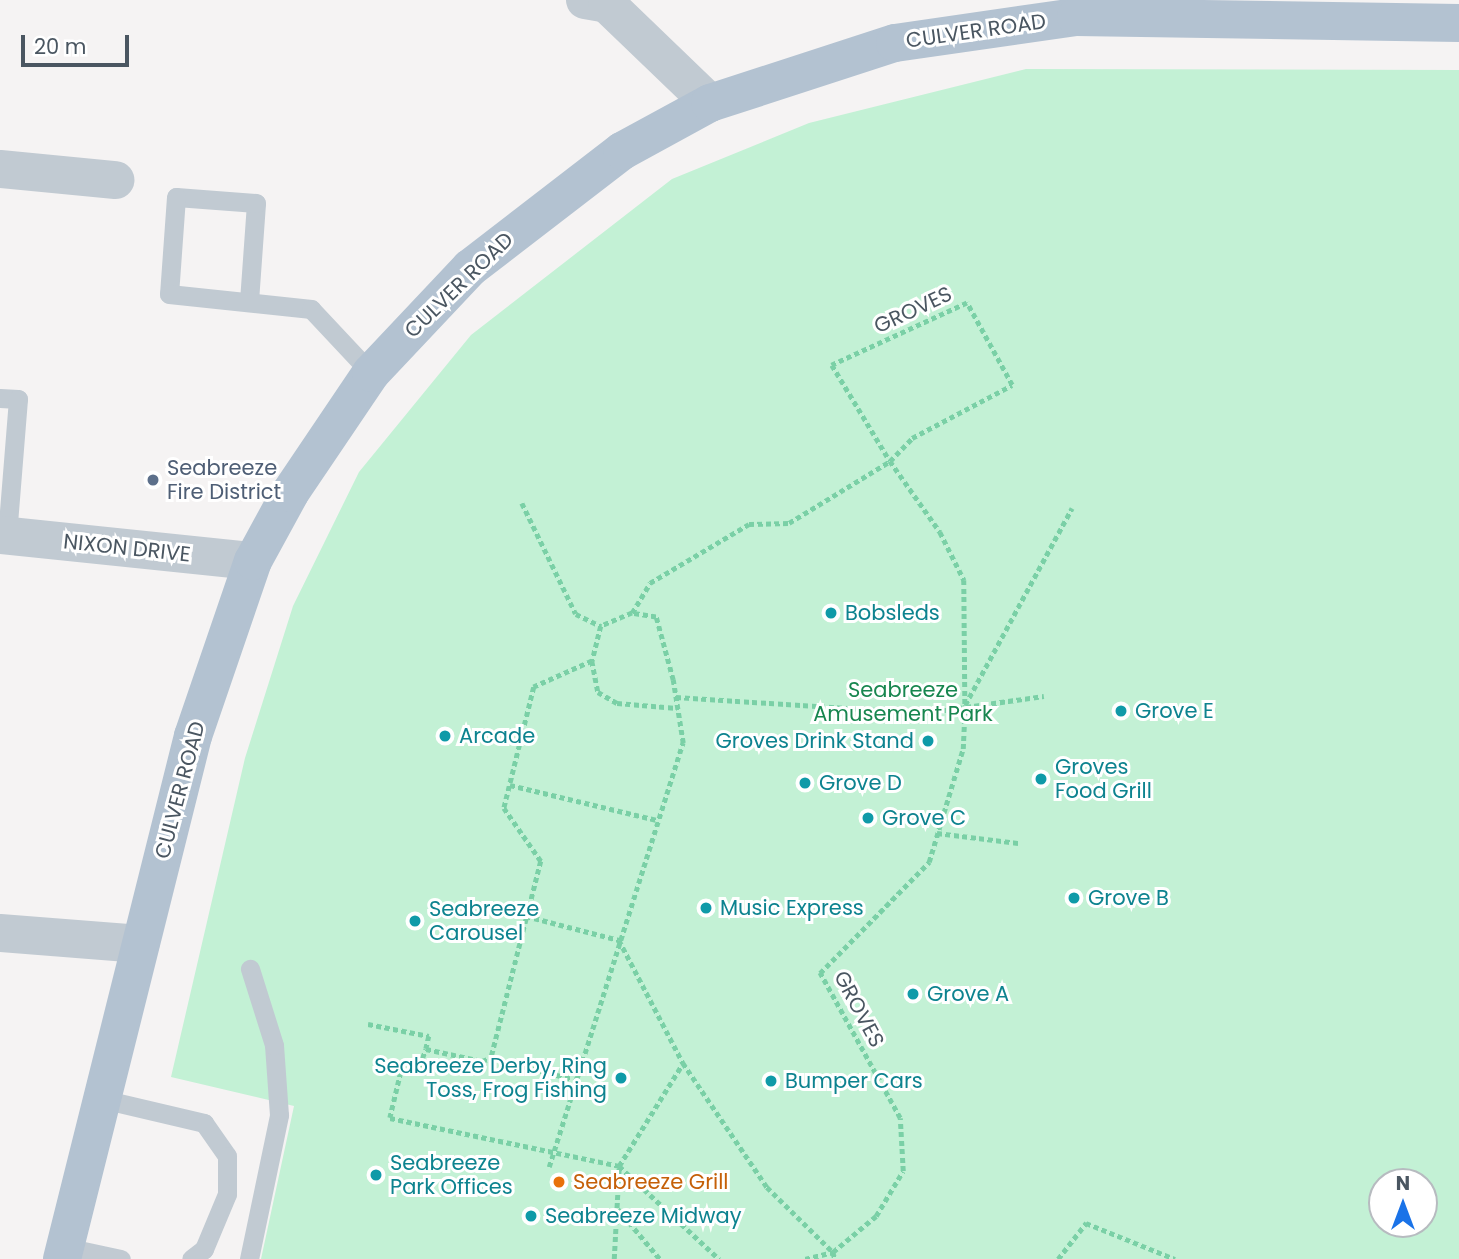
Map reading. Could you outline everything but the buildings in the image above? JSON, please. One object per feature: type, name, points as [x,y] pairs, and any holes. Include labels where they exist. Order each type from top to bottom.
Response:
[{"type":"main road","name":"CULVER ROAD","points":[[63,1253],[193,736],[253,561],[290,493],[371,373],[470,268],[519,227],[622,151],[710,103],[895,43],[1076,18],[1459,23]]},
{"type":"street","points":[[584,0],[607,4],[710,103]]},
{"type":"street","points":[[0,169],[115,180]]},
{"type":"street","name":"NIXON DRIVE","points":[[3,535],[253,561]]},
{"type":"street","points":[[0,933],[141,944]]},
{"type":"lane","points":[[248,301],[256,203],[176,197],[169,294],[311,309],[371,373]]},
{"type":"lane","points":[[0,398],[18,399],[3,535]]},
{"type":"lane","points":[[248,1259],[279,1115],[274,1045],[250,969]]},
{"type":"lane","points":[[102,1100],[204,1123],[227,1156],[227,1195],[204,1249],[191,1259]]},
{"type":"lane","points":[[63,1253],[121,1259]]},
{"type":"path","name":"GROVES","points":[[632,613],[650,583],[749,524],[789,523],[890,461],[912,438],[1012,385],[967,303],[832,365],[890,461],[940,532],[964,580],[965,705],[963,749],[929,863],[820,972],[900,1118],[903,1171],[877,1216],[832,1252]]},
{"type":"path","points":[[522,503],[576,614],[601,625],[632,613],[656,617],[676,696],[682,743],[549,1167]]},
{"type":"path","name":"GROVES","points":[[965,705],[1072,508]]},
{"type":"path","points":[[601,625],[592,661],[598,692],[617,703],[677,708]]},
{"type":"path","points":[[491,1058],[541,861],[504,808],[534,687],[592,661]]},
{"type":"path","points":[[676,696],[923,713],[1044,696]]},
{"type":"path","points":[[510,785],[657,820]]},
{"type":"path","points":[[937,833],[1019,843]]},
{"type":"path","points":[[526,916],[619,940],[682,1063],[766,1187],[832,1252],[835,1259]]},
{"type":"path","points":[[368,1024],[429,1036],[419,1066],[401,1072],[385,1069]]},
{"type":"path","points":[[426,1049],[482,1061],[491,1058],[576,1080]]},
{"type":"path","points":[[614,1259],[619,1166],[682,1063]]},
{"type":"path","points":[[401,1072],[390,1118],[554,1150],[619,1166],[719,1259]]},
{"type":"path","points":[[617,1208],[660,1259]]},
{"type":"path","points":[[1058,1259],[1086,1223],[1175,1259]]},
{"type":"path","points":[[805,1259],[832,1252]]},
{"type":"green space","name":"Seabreeze Amusement Park","points":[[1026,69],[1459,70],[1459,1259],[261,1259],[294,1106],[171,1077],[245,758],[293,606],[359,472],[471,335],[672,179],[809,123]]},
{"type":"place","name":"Seabreeze Fire District","points":[[153,480]]},
{"type":"place","name":"Bobsleds","points":[[831,613]]},
{"type":"place","name":"Grove E","points":[[1121,711]]},
{"type":"place","name":"Arcade","points":[[445,736]]},
{"type":"place","name":"Groves Drink Stand","points":[[928,741]]},
{"type":"place","name":"Groves Food Grill","points":[[1041,779]]},
{"type":"place","name":"Grove D","points":[[805,783]]},
{"type":"place","name":"Grove C","points":[[868,818]]},
{"type":"place","name":"Grove B","points":[[1074,898]]},
{"type":"place","name":"Music Express","points":[[706,908]]},
{"type":"place","name":"Seabreeze Carousel","points":[[415,921]]},
{"type":"place","name":"Grove A","points":[[913,994]]},
{"type":"place","name":"Seabreeze Derby, Ring Toss, Frog Fishing","points":[[621,1078]]},
{"type":"place","name":"Bumper Cars","points":[[771,1081]]},
{"type":"place","name":"Seabreeze Park Offices","points":[[376,1175]]},
{"type":"place","name":"Seabreeze Grill","points":[[559,1182]]},
{"type":"place","name":"Seabreeze Midway","points":[[531,1216]]}]
